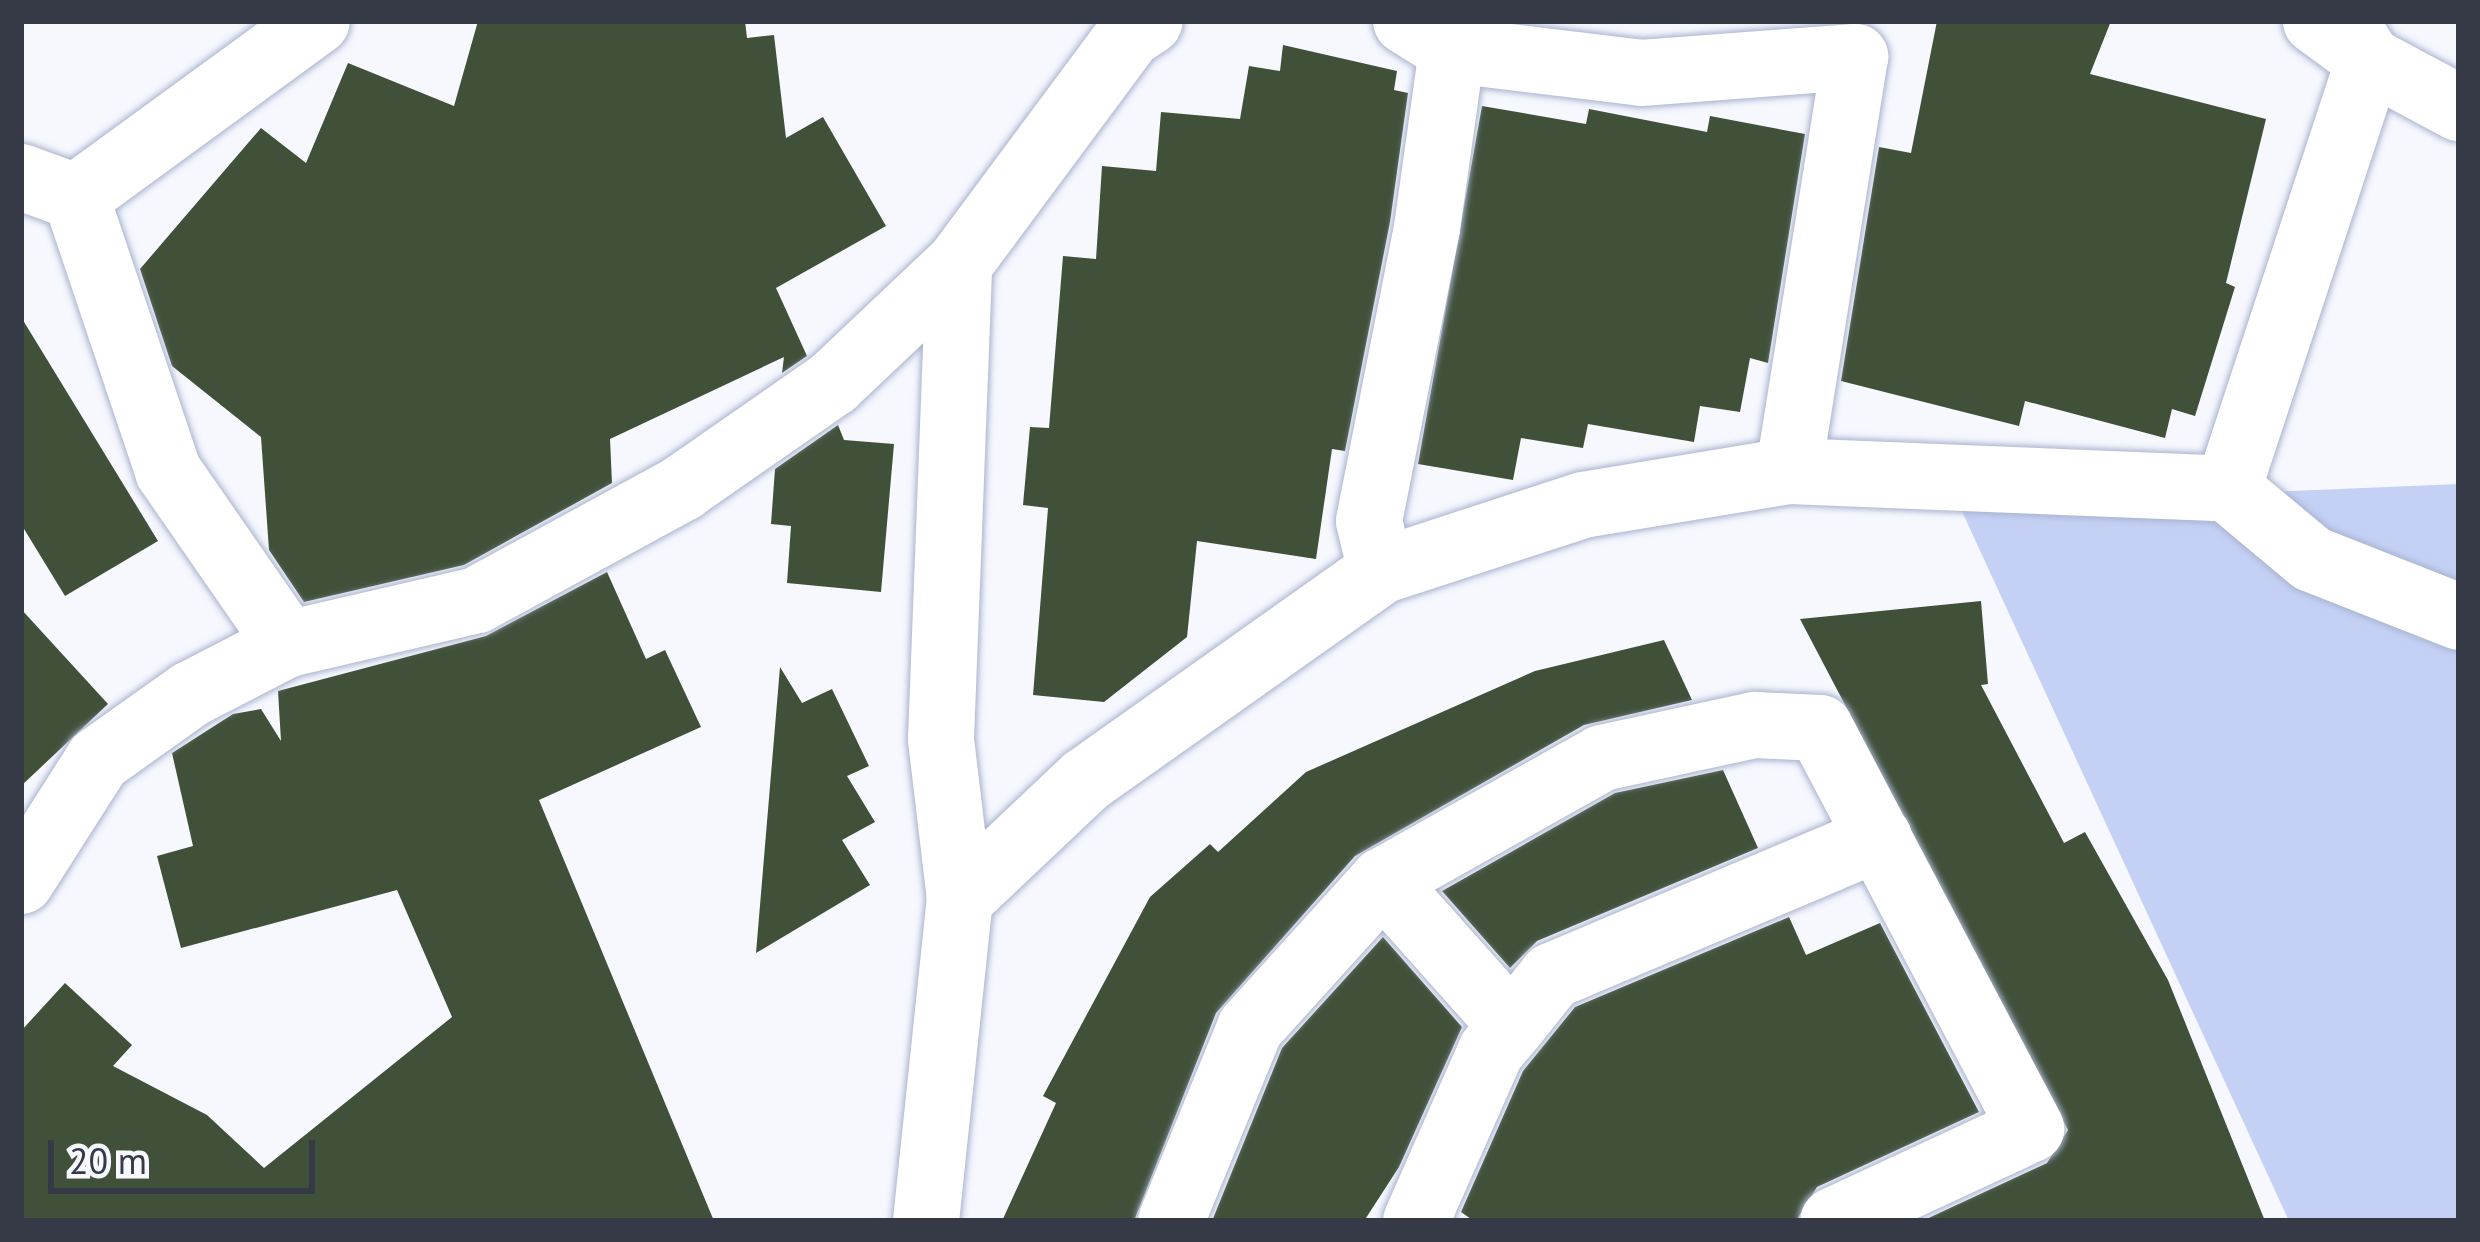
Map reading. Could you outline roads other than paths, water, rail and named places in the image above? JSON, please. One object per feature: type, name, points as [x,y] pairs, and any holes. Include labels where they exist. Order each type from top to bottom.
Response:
[{"type":"street","points":[[288,644],[168,471],[49,187],[317,21]]},
{"type":"street","points":[[2316,21],[2357,41],[2459,108]]},
{"type":"street","points":[[21,881],[98,760],[191,694],[288,644],[477,599],[682,488],[833,383],[959,264],[1131,26]]},
{"type":"street","points":[[1381,571],[1369,521],[1427,228],[1429,35],[1641,73],[1855,57],[1789,471]]},
{"type":"street","points":[[2228,489],[2357,41]]},
{"type":"street","points":[[926,1221],[960,899],[940,739],[959,264]]},
{"type":"street","points":[[960,899],[1086,780],[1381,571],[1583,505],[1789,471],[2228,489],[2312,560],[2459,617]]},
{"type":"street","points":[[1171,1221],[1250,1028],[1383,881],[1602,758],[1755,724],[1820,728],[2031,1129],[1833,1221]]},
{"type":"street","points":[[1416,1221],[1491,1051],[1552,976],[1880,838]]},
{"type":"street","points":[[1383,881],[1512,1026]]}]
